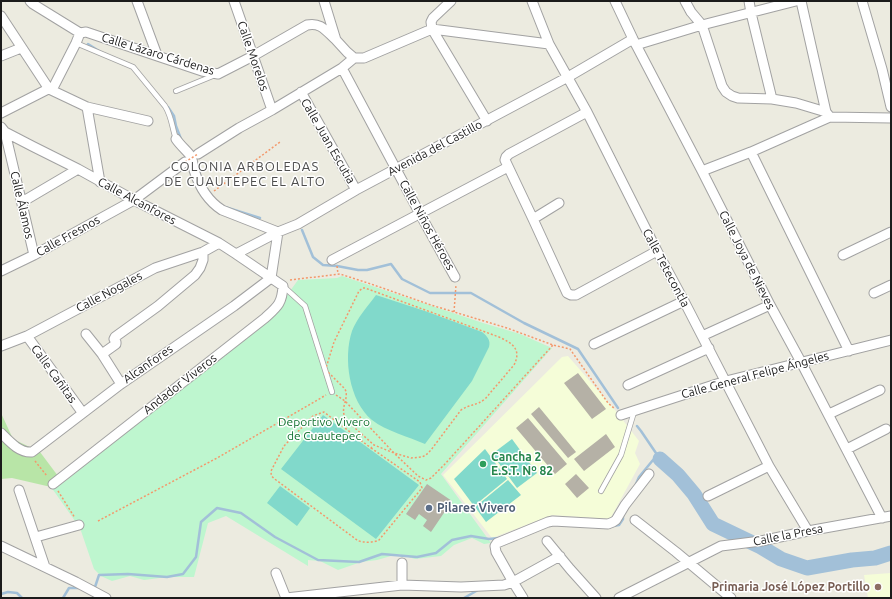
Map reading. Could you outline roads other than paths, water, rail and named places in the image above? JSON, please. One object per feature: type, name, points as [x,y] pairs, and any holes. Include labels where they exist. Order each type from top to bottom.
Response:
[{"type":"street","points":[[1,113],[54,86],[80,34],[30,1]]},
{"type":"street","points":[[137,1],[158,55]]},
{"type":"street","name":"Calle Morelos","points":[[234,1],[272,110]]},
{"type":"street","points":[[324,1],[336,40],[354,58]]},
{"type":"street","points":[[451,1],[433,18],[431,22],[432,29],[487,121]]},
{"type":"street","name":"Calle Tetecontla","points":[[532,1],[549,44],[587,112],[769,466],[808,531]]},
{"type":"street","name":"Calle Joya de Nieves","points":[[615,1],[634,42],[770,305],[847,449],[887,517]]},
{"type":"street","points":[[685,1],[691,12],[702,25],[722,86],[726,92],[732,96],[738,98],[772,99],[796,103],[828,114],[891,118]]},
{"type":"street","points":[[749,1],[772,99]]},
{"type":"street","name":"Avenida del Castillo","points":[[236,254],[278,232],[298,224],[396,168],[634,42],[796,1]]},
{"type":"street","points":[[801,1],[828,114]]},
{"type":"street","points":[[862,1],[882,69],[887,77],[891,106]]},
{"type":"street","points":[[1,16],[49,89],[87,107],[148,121]]},
{"type":"street","name":"Calle Lázaro Cárdenas","points":[[80,34],[86,32],[202,71],[218,74],[313,24],[320,25],[336,40]]},
{"type":"street","points":[[198,154],[238,128],[272,110],[342,68],[354,58],[364,58],[432,29],[549,44]]},
{"type":"street","points":[[1,56],[21,48]]},
{"type":"street","name":"Calle Niños Héroes","points":[[342,68],[456,281]]},
{"type":"street","name":"Calle Juan Escutia","points":[[301,92],[356,190]]},
{"type":"street","points":[[87,107],[100,182]]},
{"type":"street","points":[[587,112],[509,154],[505,160],[567,293],[576,295],[657,250]]},
{"type":"street","points":[[702,171],[751,152],[828,114]]},
{"type":"street","name":"Calle Alcanfores","points":[[3,129],[32,146],[219,244],[271,278]]},
{"type":"street","name":"Calle Álamos","points":[[3,129],[34,255]]},
{"type":"street","points":[[176,139],[191,156],[200,186],[218,207],[222,210],[278,232],[271,278],[283,286]]},
{"type":"street","points":[[751,152],[849,350]]},
{"type":"street","name":"Calle Fresnos","points":[[1,272],[134,200],[185,162]]},
{"type":"street","points":[[335,262],[508,167]]},
{"type":"street","points":[[22,202],[78,169]]},
{"type":"street","points":[[533,219],[559,203]]},
{"type":"street","points":[[843,255],[891,232]]},
{"type":"street","name":"Calle Nogales","points":[[1,346],[26,336],[155,268],[203,252],[219,244]]},
{"type":"street","points":[[102,354],[116,344],[114,340],[115,337],[158,306],[195,275],[203,260],[203,252]]},
{"type":"street","name":"Alcanfores","points":[[1,433],[23,451],[32,452],[82,412],[234,306],[271,278]]},
{"type":"street","points":[[874,292],[891,285]]},
{"type":"street","name":"Andador Viveros","points":[[54,484],[265,318],[276,308],[281,300],[283,296],[283,286]]},
{"type":"street","points":[[594,344],[684,301]]},
{"type":"street","points":[[702,336],[770,305]]},
{"type":"street","points":[[86,334],[102,354],[121,384]]},
{"type":"street","name":"Calle Cañitas","points":[[26,336],[82,412]]},
{"type":"street","name":"Calle General Felipe Ángeles","points":[[621,414],[726,381],[891,340]]},
{"type":"street","points":[[628,385],[709,348]]},
{"type":"street","points":[[829,414],[880,390]]},
{"type":"street","points":[[847,449],[886,429]]},
{"type":"street","points":[[708,496],[769,466]]},
{"type":"street","points":[[523,598],[496,552],[495,546],[498,543],[548,522],[558,521],[608,524],[613,522],[649,474]]},
{"type":"street","points":[[20,490],[45,567]]},
{"type":"street","name":"Calle la Presa","points":[[619,598],[721,546],[761,541],[887,517]]},
{"type":"street","points":[[635,520],[731,598]]},
{"type":"street","points":[[36,537],[79,525]]},
{"type":"street","points":[[547,541],[596,598]]},
{"type":"street","points":[[1,546],[106,598]]},
{"type":"street","points":[[276,573],[286,598],[304,597],[402,585],[461,587],[504,585],[513,582],[560,556]]},
{"type":"street","points":[[402,563],[402,585]]},
{"type":"lane","points":[[76,43],[133,67],[165,106],[169,113],[173,133],[176,139]]},
{"type":"lane","points":[[176,91],[218,74]]},
{"type":"lane","points":[[283,286],[305,306],[332,392]]},
{"type":"lane","points":[[600,491],[621,455],[634,410]]},
{"type":"waterway","points":[[88,44],[99,51]]},
{"type":"waterway","points":[[168,107],[174,116],[181,139]]},
{"type":"waterway","points":[[197,164],[200,175]]},
{"type":"waterway","points":[[225,207],[260,218]]},
{"type":"waterway","points":[[302,230],[313,257],[323,265],[367,270],[391,264],[402,279],[430,293],[471,293],[524,323],[578,349],[618,408]]},
{"type":"waterway","points":[[636,484],[639,477],[653,460],[660,459],[637,426]]},
{"type":"waterway","points":[[660,459],[678,475],[694,494],[713,524],[761,547],[781,559],[807,568],[852,560],[875,558],[891,553]]},
{"type":"waterway","points":[[92,587],[95,587],[99,575],[128,574],[167,577],[183,574],[196,557],[201,522],[217,508],[241,513],[275,537],[318,560],[359,562],[382,554],[417,557],[436,553],[452,540],[471,536],[489,539],[499,538]]},
{"type":"waterway","points":[[613,526],[619,525],[623,519],[623,514]]},
{"type":"waterway","points":[[63,598],[69,588],[79,588]]},
{"type":"waterway","points":[[464,598],[478,590]]},
{"type":"waterway","points":[[1,594],[8,592],[17,593],[22,598]]},
{"type":"place","name":"Cancha 2 E.S.T. Nº 82","points":[[483,464]]},
{"type":"place","name":"Pilares Vivero","points":[[429,508]]},
{"type":"place","name":"Primaria José López Portillo","points":[[878,587]]},
{"type":"district","name":"COLONIA ARBOLEDAS DE CUAUTEPEC EL ALTO","points":[[245,174]]},
{"type":"park label","name":"Deportivo Vivero de Cuautepec","points":[[324,429]]}]
